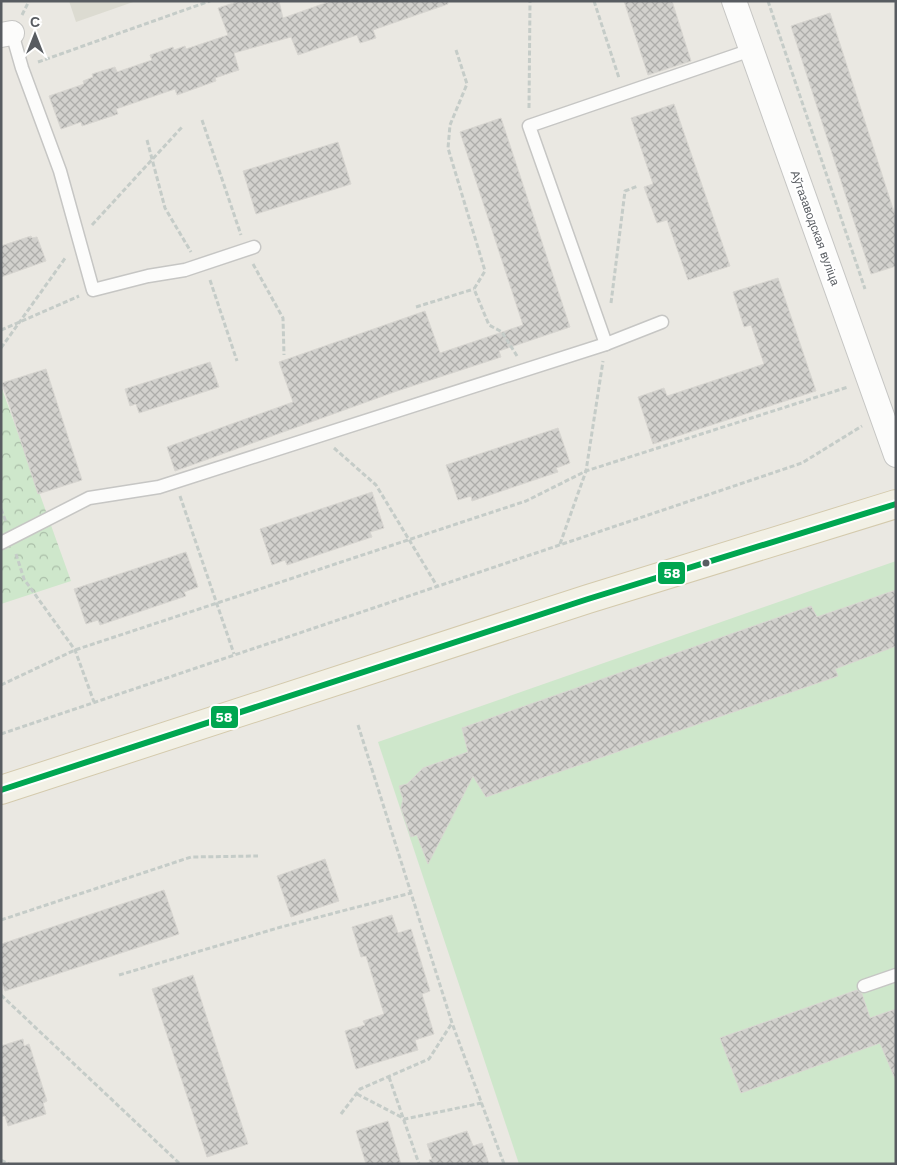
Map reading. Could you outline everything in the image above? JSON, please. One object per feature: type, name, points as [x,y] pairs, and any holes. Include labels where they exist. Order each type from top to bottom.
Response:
[{"type":"main road","points":[[1,790],[588,599],[896,504]]},
{"type":"street","name":"Аўтазаводская вуліца","points":[[734,1],[896,455]]},
{"type":"lane","points":[[7,34],[22,68],[60,172],[93,290],[148,276],[185,270],[254,246]]},
{"type":"lane","points":[[606,344],[529,126],[751,50]]},
{"type":"lane","points":[[6,541],[89,498],[159,487],[175,480],[606,344],[662,322]]},
{"type":"lane","points":[[864,986],[896,975]]},
{"type":"path","points":[[22,68],[210,1]]},
{"type":"path","points":[[529,126],[530,1]]},
{"type":"path","points":[[594,1],[623,93]]},
{"type":"path","points":[[768,1],[865,289]]},
{"type":"path","points":[[416,307],[474,289],[485,271],[448,148],[450,124],[467,84],[456,50]]},
{"type":"path","points":[[1,348],[78,240],[182,127]]},
{"type":"path","points":[[611,306],[625,191],[638,186]]},
{"type":"path","points":[[474,289],[490,325],[502,332],[525,369]]},
{"type":"path","points":[[1,330],[93,290]]},
{"type":"path","points":[[560,545],[586,471],[606,344]]},
{"type":"path","points":[[1,685],[75,650],[526,501],[586,471],[869,380]]},
{"type":"path","points":[[1,734],[802,464],[881,414]]},
{"type":"path","points":[[319,434],[376,485],[437,586]]},
{"type":"path","points":[[175,480],[234,654]]},
{"type":"path","points":[[1,509],[6,541],[24,579],[75,650],[94,702]]},
{"type":"path","points":[[358,726],[452,1023],[504,1164]]},
{"type":"path","points":[[1,920],[190,857],[258,856]]},
{"type":"path","points":[[119,975],[281,927],[411,892]]},
{"type":"path","points":[[1,995],[180,1163]]},
{"type":"path","points":[[341,1114],[360,1089],[430,1059],[452,1023]]},
{"type":"path","points":[[390,1076],[420,1164]]},
{"type":"path","points":[[357,1094],[405,1119],[482,1102]]},
{"type":"path","points":[[2,1159],[9,1164]]},
{"type":"shaded area","points":[[69,1],[136,1],[76,22]]},
{"type":"green space","points":[[1,386],[71,581],[1,604]]},
{"type":"green space","points":[[896,561],[896,1164],[519,1164],[378,742]]},
{"type":"building","points":[[240,1],[279,1],[283,18],[331,1],[448,1],[448,4],[373,30],[376,38],[360,43],[357,35],[298,55],[291,37],[234,53],[239,70],[215,78],[216,81],[177,95],[175,89],[116,109],[118,114],[82,126],[81,122],[61,129],[49,96],[84,84],[83,81],[93,77],[92,74],[115,67],[117,72],[152,60],[150,55],[173,47],[174,50],[185,46],[186,49],[228,35],[218,8]]},
{"type":"building","points":[[624,1],[672,1],[691,61],[648,75]]},
{"type":"building","points":[[830,13],[896,218],[896,266],[871,274],[791,26]]},
{"type":"building","points":[[674,104],[730,266],[688,280],[667,220],[657,223],[644,187],[653,184],[631,118]]},
{"type":"building","points":[[501,118],[570,327],[499,351],[501,357],[397,391],[175,471],[167,447],[293,402],[279,362],[425,311],[440,353],[523,325],[460,132]]},
{"type":"building","points":[[338,142],[351,184],[256,214],[243,171]]},
{"type":"building","points":[[31,236],[32,238],[37,237],[46,261],[1,277],[1,246]]},
{"type":"building","points":[[778,278],[816,391],[653,444],[638,397],[664,388],[667,396],[764,364],[751,325],[744,327],[733,292]]},
{"type":"building","points":[[210,362],[219,387],[139,413],[136,404],[130,406],[125,389]]},
{"type":"building","points":[[46,369],[82,480],[38,494],[2,383]]},
{"type":"building","points":[[558,428],[570,463],[556,468],[558,472],[472,501],[471,496],[458,500],[446,465]]},
{"type":"building","points":[[372,492],[384,528],[370,532],[372,537],[287,565],[285,560],[272,565],[260,529]]},
{"type":"building","points":[[186,552],[198,587],[184,592],[186,596],[100,625],[98,620],[86,624],[74,589]]},
{"type":"building","points":[[896,590],[896,646],[835,669],[838,676],[486,797],[473,776],[428,864],[417,835],[411,837],[401,808],[403,799],[399,786],[407,784],[423,768],[468,752],[462,728],[811,606],[817,617]]},
{"type":"building","points":[[325,859],[339,901],[291,917],[277,876]]},
{"type":"building","points":[[164,890],[179,934],[5,991],[1,980],[1,944]]},
{"type":"building","points":[[392,915],[398,933],[411,929],[430,991],[422,994],[434,1034],[415,1040],[418,1050],[356,1069],[345,1031],[365,1025],[363,1021],[384,1014],[366,956],[361,957],[352,927]]},
{"type":"building","points":[[193,975],[248,1144],[207,1157],[152,989]]},
{"type":"building","points":[[857,990],[862,994],[870,1018],[896,1009],[896,1081],[880,1043],[741,1093],[720,1038]]},
{"type":"building","points":[[23,1039],[24,1046],[29,1044],[47,1101],[43,1103],[46,1114],[8,1126],[5,1116],[1,1117],[1,1046]]},
{"type":"building","points":[[388,1121],[401,1164],[366,1164],[356,1131]]},
{"type":"building","points":[[467,1131],[473,1146],[482,1143],[489,1164],[430,1164],[429,1160],[432,1159],[427,1144]]},
{"type":"transit line","name":"58","points":[[1,790],[588,599],[896,504]]}]
